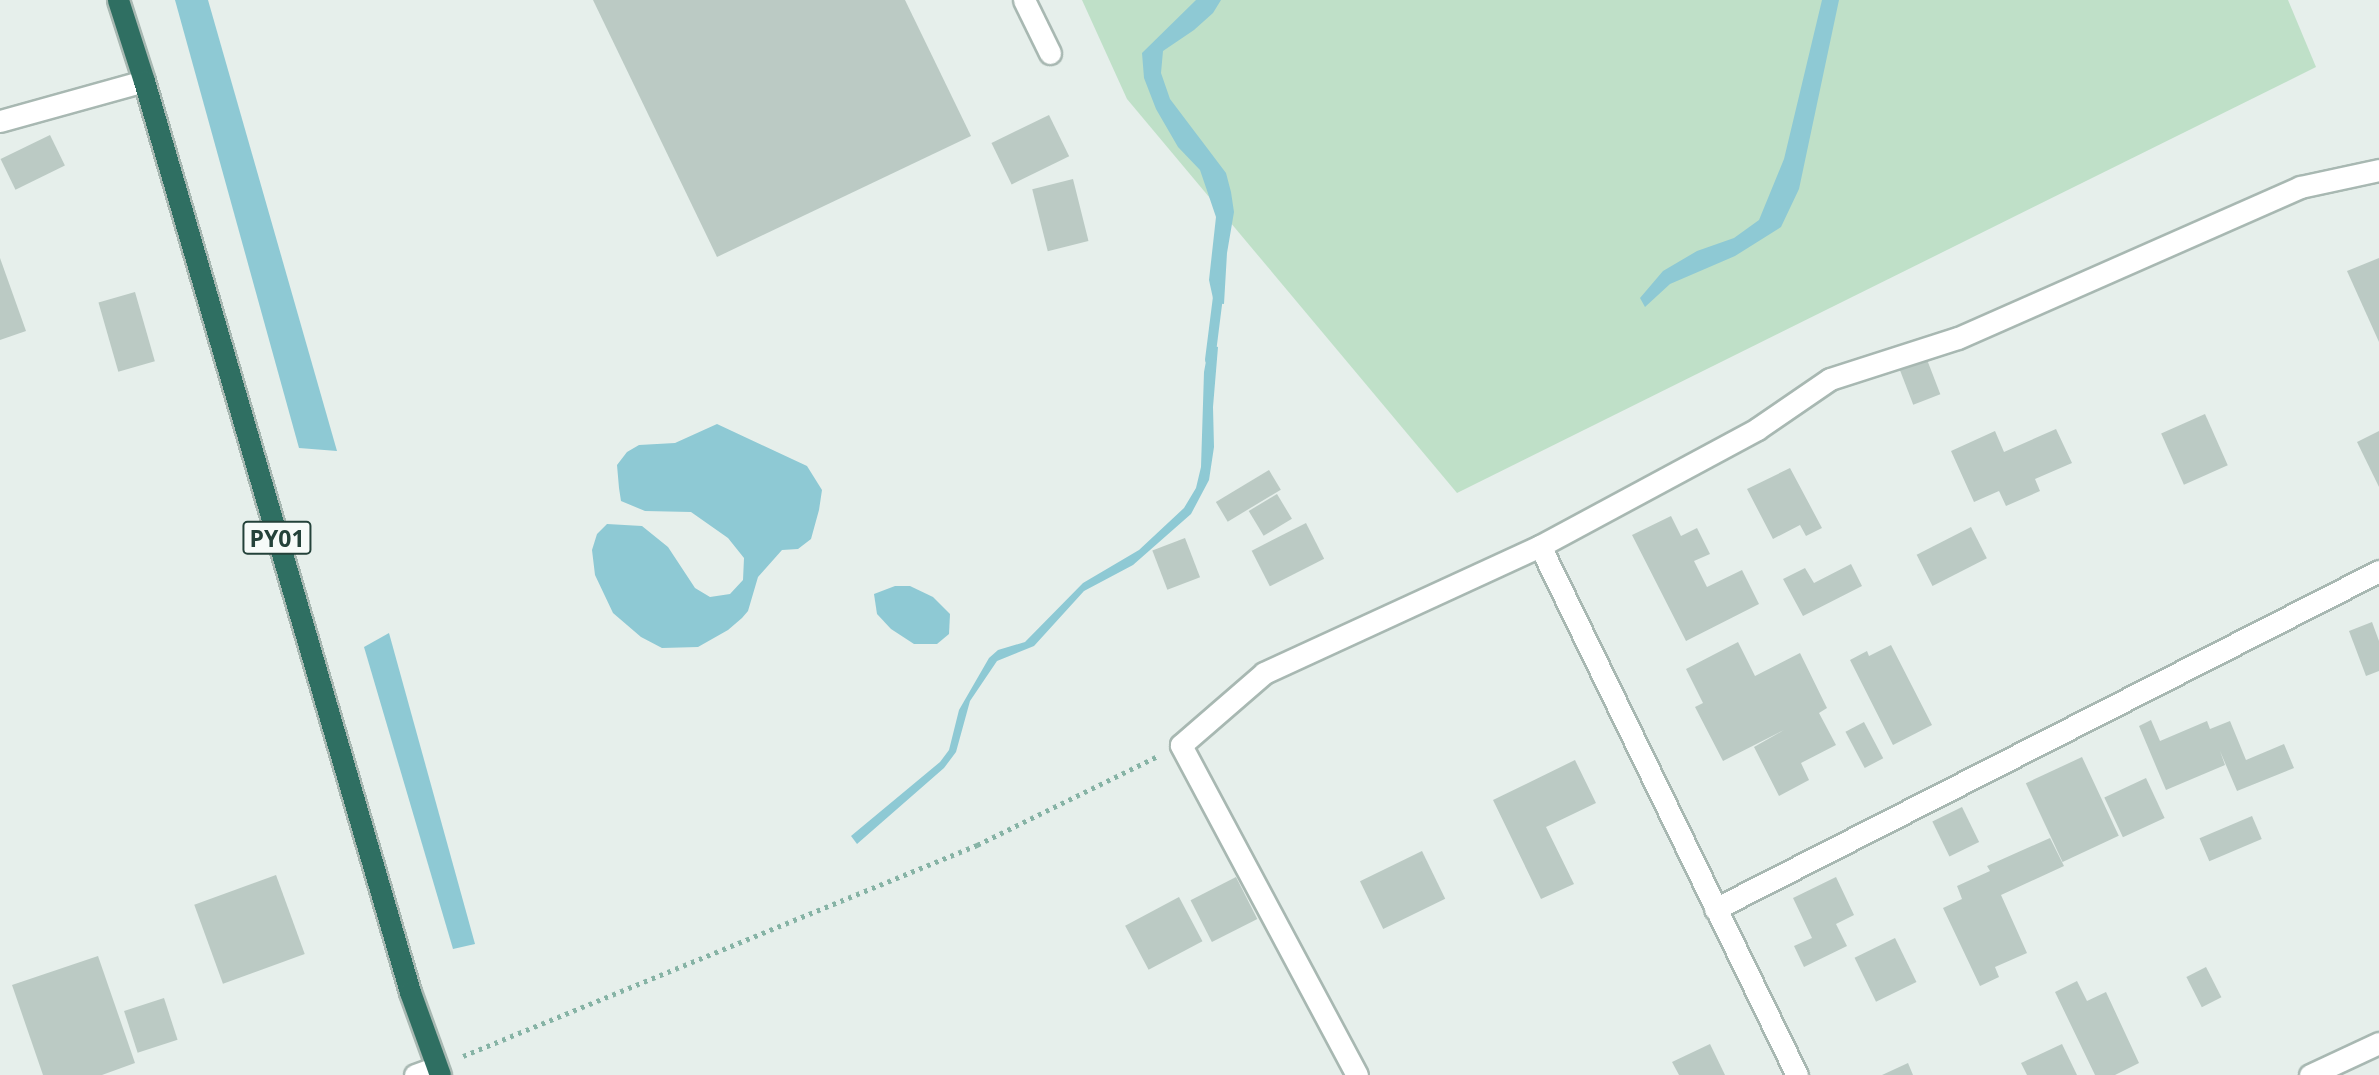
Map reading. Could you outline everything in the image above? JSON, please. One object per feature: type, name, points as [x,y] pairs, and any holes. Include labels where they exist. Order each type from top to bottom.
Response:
[{"type":"highway","name":"PY01","points":[[118,0],[410,992],[438,1071]]},
{"type":"street","points":[[1024,0],[1050,53]]},
{"type":"street","points":[[0,121],[144,81]]},
{"type":"street","points":[[1357,1075],[1181,745],[1264,673],[1540,546],[1758,429],[1830,379],[1958,338],[2300,187],[2379,170]]},
{"type":"street","points":[[1540,546],[1797,1075]]},
{"type":"street","points":[[1715,909],[2379,571]]},
{"type":"street","points":[[2310,1075],[2379,1043]]},
{"type":"street","points":[[415,1075],[438,1071]]},
{"type":"path","points":[[438,1071],[977,845],[1181,745]]},
{"type":"green space","points":[[1082,0],[2288,0],[2316,67],[1457,493],[1127,99]]},
{"type":"water","points":[[175,0],[208,0],[337,451],[299,448]]},
{"type":"water","points":[[1196,0],[1221,0],[1213,13],[1194,30],[1163,51],[1161,73],[1170,99],[1226,173],[1234,212],[1227,253],[1224,304],[1214,303],[1209,280],[1216,217],[1200,170],[1178,147],[1156,109],[1144,78],[1142,53]]},
{"type":"water","points":[[1822,0],[1839,0],[1799,189],[1781,227],[1735,256],[1670,284],[1645,307],[1640,298],[1663,271],[1697,251],[1734,238],[1759,220],[1784,159]]},
{"type":"water","points":[[1209,345],[1218,347],[1213,407],[1214,447],[1209,480],[1191,514],[1133,565],[1084,591],[1034,646],[997,661],[970,701],[956,752],[944,768],[857,844],[851,836],[940,762],[949,750],[959,710],[989,658],[998,650],[1025,642],[1083,583],[1139,550],[1184,508],[1196,488],[1201,467],[1204,372]]},
{"type":"water","points":[[717,424],[807,466],[822,490],[819,510],[811,539],[798,549],[782,550],[758,577],[748,611],[742,618],[728,630],[698,647],[662,648],[641,637],[613,613],[595,575],[592,550],[597,534],[607,524],[642,526],[668,547],[695,588],[710,597],[730,594],[743,580],[744,558],[728,538],[691,512],[645,511],[621,501],[617,465],[627,452],[639,445],[675,443]]},
{"type":"water","points":[[895,586],[910,586],[933,597],[950,614],[949,634],[937,644],[914,644],[891,629],[877,614],[874,594]]},
{"type":"water","points":[[389,633],[475,944],[453,949],[364,647]]},
{"type":"building","points":[[593,0],[905,0],[971,136],[717,257]]},
{"type":"building","points":[[1049,115],[1069,156],[1012,184],[991,143]]},
{"type":"building","points":[[50,135],[65,166],[15,190],[1,159]]},
{"type":"building","points":[[1073,179],[1088,241],[1048,251],[1032,189]]},
{"type":"building","points":[[0,258],[26,331],[0,340]]},
{"type":"building","points":[[2379,258],[2379,342],[2347,271]]},
{"type":"building","points":[[135,292],[155,361],[118,372],[98,302]]},
{"type":"building","points":[[1926,357],[1940,394],[1913,405],[1899,367]]},
{"type":"building","points":[[2205,414],[2228,465],[2184,485],[2161,434]]},
{"type":"building","points":[[2056,429],[2072,463],[2035,479],[2040,491],[2006,506],[1999,491],[1974,502],[1951,451],[1995,431],[2004,452]]},
{"type":"building","points":[[2379,431],[2379,487],[2357,442]]},
{"type":"building","points":[[1790,468],[1822,528],[1806,536],[1800,525],[1773,539],[1747,489]]},
{"type":"building","points":[[1269,470],[1281,490],[1228,522],[1216,502]]},
{"type":"building","points":[[1277,494],[1292,519],[1264,536],[1249,511]]},
{"type":"building","points":[[1671,516],[1681,536],[1697,528],[1710,554],[1694,561],[1707,587],[1742,570],[1759,604],[1686,641],[1632,535]]},
{"type":"building","points":[[1306,523],[1324,559],[1270,586],[1252,551]]},
{"type":"building","points":[[1971,527],[1987,558],[1933,586],[1917,555]]},
{"type":"building","points":[[1185,538],[1200,577],[1167,590],[1152,551]]},
{"type":"building","points":[[1851,564],[1862,586],[1803,616],[1783,579],[1805,568],[1814,583]]},
{"type":"building","points":[[2372,622],[2379,641],[2379,671],[2366,676],[2349,631]]},
{"type":"building","points":[[1738,642],[1755,676],[1800,653],[1827,708],[1819,713],[1836,745],[1801,763],[1809,780],[1779,796],[1754,747],[1784,730],[1723,761],[1695,707],[1703,703],[1686,669]]},
{"type":"building","points":[[1891,645],[1932,725],[1893,745],[1850,660],[1867,651],[1869,656]]},
{"type":"building","points":[[2151,720],[2160,741],[2207,721],[2210,729],[2230,721],[2246,760],[2284,744],[2294,768],[2237,791],[2220,751],[2225,765],[2166,790],[2139,726]]},
{"type":"building","points":[[1864,722],[1883,758],[1865,768],[1845,732]]},
{"type":"building","points":[[2082,757],[2119,836],[2063,862],[2026,783]]},
{"type":"building","points":[[1575,760],[1596,803],[1546,827],[1574,884],[1541,899],[1493,800]]},
{"type":"building","points":[[2146,778],[2165,818],[2123,837],[2104,797]]},
{"type":"building","points":[[1962,807],[1979,842],[1949,857],[1932,821]]},
{"type":"building","points":[[2252,816],[2262,839],[2209,861],[2200,838]]},
{"type":"building","points":[[2050,838],[2064,866],[2001,895],[2027,953],[1995,967],[1999,977],[1980,986],[1943,908],[1962,899],[1957,886],[1990,871],[1987,866]]},
{"type":"building","points":[[1422,851],[1445,899],[1383,929],[1360,881]]},
{"type":"building","points":[[276,875],[305,954],[223,984],[194,905]]},
{"type":"building","points":[[1236,877],[1257,919],[1212,942],[1191,900]]},
{"type":"building","points":[[1836,877],[1854,915],[1836,924],[1847,946],[1804,967],[1794,946],[1812,938],[1793,898]]},
{"type":"building","points":[[1179,897],[1202,941],[1149,970],[1125,926]]},
{"type":"building","points":[[1895,938],[1916,982],[1876,1002],[1855,958]]},
{"type":"building","points":[[98,956],[135,1063],[102,1075],[43,1075],[12,985]]},
{"type":"building","points":[[2206,967],[2221,997],[2202,1007],[2186,977]]},
{"type":"building","points":[[2077,981],[2087,1001],[2106,992],[2139,1063],[2115,1075],[2095,1075],[2055,992]]},
{"type":"building","points":[[164,998],[178,1040],[138,1053],[124,1011]]},
{"type":"building","points":[[1710,1044],[1725,1075],[1679,1075],[1672,1062]]},
{"type":"building","points":[[2062,1044],[2077,1075],[2027,1075],[2021,1063]]},
{"type":"building","points":[[1908,1063],[1913,1075],[1882,1075]]},
{"type":"waterway","points":[[1210,360],[1219,289]]}]
